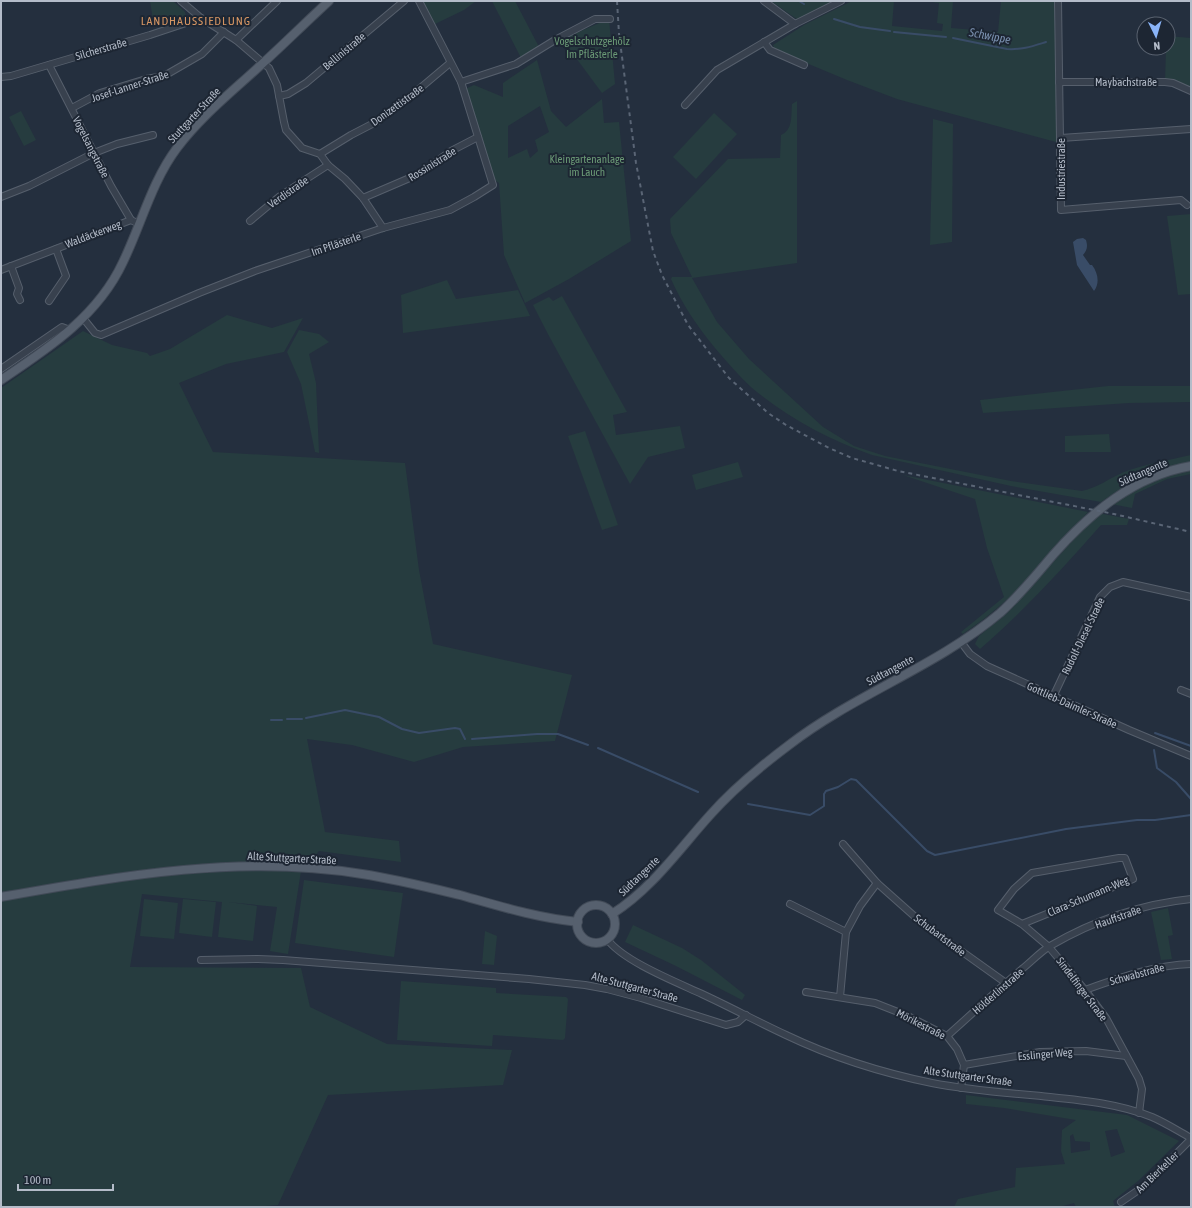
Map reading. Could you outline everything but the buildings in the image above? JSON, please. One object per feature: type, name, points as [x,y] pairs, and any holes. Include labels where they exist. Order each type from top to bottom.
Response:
[{"type":"main road","name":"Stuttgarter Straße","points":[[1,380],[70,330],[101,299],[123,263],[161,176],[177,149],[204,116],[218,102],[263,63],[329,1]]},
{"type":"main road","name":"Südtangente","points":[[612,914],[649,884],[721,804],[761,767],[790,744],[846,707],[920,667],[961,642],[984,625],[1015,599],[1078,529],[1106,504],[1135,486],[1167,472],[1191,466]]},
{"type":"main road","name":"Alte Stuttgarter Straße","points":[[1,897],[176,870],[234,866],[295,867],[353,873],[390,879],[423,886],[536,916],[578,922]]},
{"type":"main road","points":[[592,906],[603,907],[612,914],[615,925],[614,930],[607,939],[602,942],[590,942],[584,939],[580,934],[578,922],[582,912],[592,906]]},
{"type":"street","points":[[180,1],[201,18],[236,40],[272,72],[280,96],[286,130],[302,148],[320,154],[328,165],[345,179],[363,198],[382,228]]},
{"type":"street","points":[[236,40],[277,1]]},
{"type":"street","name":"Bellinistraße","points":[[280,96],[288,94],[306,83],[404,1]]},
{"type":"street","name":"Im Pflästerle","points":[[83,318],[95,333],[101,335],[255,271],[382,228],[450,210],[474,198],[494,185],[461,82],[419,1]]},
{"type":"street","points":[[764,1],[795,24]]},
{"type":"street","points":[[685,105],[717,70],[795,24],[841,1]]},
{"type":"street","name":"Industriestraße","points":[[1058,1],[1061,210],[1181,200],[1186,205]]},
{"type":"street","name":"Silcherstraße","points":[[1,77],[11,76],[49,65],[201,18]]},
{"type":"street","points":[[461,82],[516,64],[555,40],[595,19],[610,19]]},
{"type":"street","name":"Josef-Lanner-Straße","points":[[72,108],[100,93],[146,79],[164,76],[202,54],[224,32]]},
{"type":"street","points":[[764,42],[770,50],[804,65]]},
{"type":"street","name":"Donizettistraße","points":[[320,154],[376,122],[412,95],[450,63]]},
{"type":"street","name":"Vogelsangstraße","points":[[49,65],[94,153],[131,220]]},
{"type":"street","points":[[1,81],[11,76]]},
{"type":"street","name":"Maybachstraße","points":[[1059,82],[1165,82],[1173,83],[1191,91]]},
{"type":"street","points":[[1061,138],[1191,130]]},
{"type":"street","points":[[1,197],[29,186],[94,153],[117,144],[153,135]]},
{"type":"street","name":"Rossinistraße","points":[[363,198],[419,174],[451,151],[478,138]]},
{"type":"street","name":"Verdistraße","points":[[250,221],[280,196],[328,165]]},
{"type":"street","points":[[131,220],[139,224]]},
{"type":"street","name":"Waldäckerweg","points":[[1,270],[131,220]]},
{"type":"street","name":"Waldäckerweg","points":[[49,302],[66,276],[56,249]]},
{"type":"street","points":[[11,266],[19,288],[17,294],[20,300]]},
{"type":"street","points":[[1,369],[62,327],[70,330]]},
{"type":"street","name":"Rudolf-Diesel-Straße","points":[[1054,697],[1100,597],[1110,588],[1123,582],[1191,597]]},
{"type":"street","name":"Gottlieb-Daimler-Straße","points":[[961,642],[970,654],[987,666],[1054,697],[1191,756]]},
{"type":"street","points":[[1181,690],[1191,694]]},
{"type":"street","name":"Schubartstraße","points":[[843,844],[876,883],[922,923],[1006,983]]},
{"type":"street","name":"Clara-Schumann-Weg","points":[[998,910],[1014,889],[1032,873],[1125,858],[1133,879],[1022,924]]},
{"type":"street","points":[[840,997],[846,932],[860,906],[876,883]]},
{"type":"street","name":"Hauffstraße","points":[[1049,947],[1122,913],[1166,902],[1191,899]]},
{"type":"street","points":[[790,904],[846,932]]},
{"type":"street","name":"Sindelfinger Straße","points":[[998,910],[1022,924],[1049,947],[1106,1018],[1139,1079],[1142,1089],[1139,1113]]},
{"type":"street","name":"Alte Stuttgarter Straße","points":[[607,939],[620,952],[672,980],[787,1036],[845,1059],[901,1075],[961,1088],[1095,1102],[1153,1118],[1191,1138]]},
{"type":"street","name":"Hölderlinstraße","points":[[947,1036],[1049,947]]},
{"type":"street","name":"Alte Stuttgarter Straße","points":[[201,960],[283,960],[529,979],[585,985],[606,989],[641,998],[726,1025],[738,1022],[746,1015]]},
{"type":"street","name":"Schwabstraße","points":[[1085,990],[1123,976],[1174,964],[1191,964]]},
{"type":"street","name":"Mörikestraße","points":[[806,992],[875,1003],[908,1016],[947,1036],[957,1049],[964,1065]]},
{"type":"street","name":"Esslinger Weg","points":[[964,1065],[1040,1052],[1086,1051],[1126,1056]]},
{"type":"street","points":[[961,1088],[964,1065]]},
{"type":"street","name":"Am Bierkeller","points":[[1121,1202],[1143,1187],[1191,1138]]},
{"type":"green space","points":[[150,1],[173,1],[185,12],[186,17],[154,27]]},
{"type":"green space","points":[[422,1],[476,1],[464,10],[435,24]]},
{"type":"green space","points":[[492,1],[515,1],[539,47],[521,58]]},
{"type":"green space","points":[[771,1],[833,1],[798,20]]},
{"type":"green space","points":[[852,1],[894,1],[892,26],[942,31],[943,24],[937,23],[939,3],[925,1],[953,1],[951,28],[998,32],[1001,1],[1056,1],[1056,142],[897,99],[775,50],[773,45],[804,25]]},
{"type":"green space","name":"Vogelschutzgehölz Im Pflästerle","points":[[609,19],[615,84],[602,93],[562,39]]},
{"type":"green space","points":[[1176,37],[1191,38],[1191,94],[1165,82],[1166,56],[1176,56]]},
{"type":"green space","name":"Kleingartenanlage im Lauch","points":[[537,60],[551,111],[566,127],[602,99],[604,123],[619,122],[631,241],[569,279],[525,303],[504,255],[499,183],[493,179],[465,89],[474,85],[503,97],[503,83]],"holes":[[[540,106],[549,132],[535,140],[538,151],[530,158],[527,149],[508,158],[508,126]]]},
{"type":"green space","points":[[797,101],[797,263],[692,278],[717,322],[749,359],[823,427],[854,446],[885,456],[1011,481],[1082,491],[1088,490],[1124,472],[1149,464],[1191,455],[1191,462],[1155,472],[1122,488],[1101,502],[1011,486],[872,455],[824,435],[809,427],[779,409],[752,388],[708,340],[690,315],[675,288],[671,279],[672,277],[692,277],[671,233],[670,219],[728,159],[780,158],[781,135],[788,130],[792,104]]},
{"type":"green space","points":[[21,111],[36,140],[24,146],[9,117]]},
{"type":"green space","points":[[714,113],[737,134],[696,179],[673,157]]},
{"type":"green space","points":[[933,119],[953,124],[952,242],[930,245]]},
{"type":"green space","points":[[1191,214],[1191,294],[1178,295],[1167,216]]},
{"type":"green space","points":[[447,280],[456,299],[518,290],[530,316],[403,333],[401,295]]},
{"type":"green space","points":[[562,296],[627,412],[613,415],[616,435],[680,426],[685,448],[648,457],[630,484],[533,305],[549,297],[553,301]]},
{"type":"green space","points":[[227,315],[272,328],[303,318],[284,352],[226,364],[179,383],[213,452],[405,463],[419,570],[433,644],[572,675],[555,741],[463,747],[414,762],[352,745],[307,739],[325,832],[399,841],[401,862],[319,851],[301,871],[288,954],[270,951],[277,907],[228,902],[257,906],[253,941],[218,937],[222,902],[142,894],[130,967],[301,968],[310,1007],[387,1044],[512,1050],[503,1085],[328,1095],[278,1205],[254,1207],[1,1207],[1,388],[83,331],[112,345],[147,353],[150,356],[170,349]]},
{"type":"green space","points":[[299,330],[319,334],[329,342],[309,354],[316,383],[319,453],[315,452],[301,384],[287,352]]},
{"type":"green space","points":[[1108,386],[1191,386],[1191,402],[1129,403],[983,413],[980,400]]},
{"type":"green space","points":[[585,431],[618,525],[602,530],[568,436]]},
{"type":"green space","points":[[1109,434],[1111,452],[1065,452],[1065,436]]},
{"type":"green space","points":[[738,462],[743,477],[696,490],[692,475]]},
{"type":"green space","points":[[1191,469],[1191,474],[1167,479],[1135,494],[1132,508],[1111,504],[1160,479]]},
{"type":"green space","points":[[903,475],[1088,512],[1014,594],[963,634],[961,632],[1004,597],[987,548],[975,499]]},
{"type":"green space","points":[[1098,513],[1129,519],[1127,525],[1101,525],[1028,604],[980,649],[975,644],[979,636],[1006,614]]},
{"type":"green space","points":[[304,880],[403,893],[394,957],[295,943]]},
{"type":"green space","points":[[144,899],[178,903],[174,939],[140,936]]},
{"type":"green space","points":[[183,899],[216,902],[212,937],[179,933]]},
{"type":"green space","points":[[1168,908],[1173,935],[1168,936],[1172,959],[1161,960],[1151,912]]},
{"type":"green space","points":[[633,925],[682,948],[701,960],[745,995],[742,1000],[625,942]]},
{"type":"green space","points":[[485,931],[497,936],[494,965],[482,964]]},
{"type":"green space","points":[[401,981],[496,988],[496,993],[566,997],[568,999],[565,1038],[563,1040],[493,1035],[492,1046],[397,1040]]},
{"type":"green space","points":[[966,1095],[1127,1115],[1179,1141],[1138,1181],[1113,1201],[1115,1207],[1076,1207],[1074,1203],[1059,1207],[954,1207],[958,1199],[1015,1187],[1016,1168],[1065,1164],[1061,1151],[1062,1130],[1076,1120],[1004,1108],[966,1104]],"holes":[[[1117,1129],[1125,1152],[1111,1157],[1105,1131]],[[1073,1134],[1075,1141],[1090,1142],[1090,1150],[1071,1153],[1070,1136]]]},
{"type":"water","points":[[1083,238],[1086,240],[1087,247],[1083,255],[1090,265],[1092,265],[1097,275],[1098,281],[1094,291],[1077,265],[1073,242],[1077,239]]},
{"type":"waterway","name":"Schwippe","points":[[799,1],[804,4]]},
{"type":"waterway","name":"Schwippe","points":[[834,19],[860,27],[890,31]]},
{"type":"waterway","name":"Schwippe","points":[[894,32],[946,37]]},
{"type":"waterway","name":"Schwippe","points":[[953,38],[1007,49],[1023,48],[1046,42]]},
{"type":"waterway","points":[[306,718],[345,710],[379,717],[402,729],[419,733],[455,728],[460,729],[465,739]]},
{"type":"waterway","points":[[287,719],[302,719]]},
{"type":"waterway","points":[[271,720],[282,720]]},
{"type":"waterway","points":[[1155,733],[1191,746],[1191,744]]},
{"type":"waterway","points":[[472,739],[537,734],[558,734],[588,745]]},
{"type":"waterway","points":[[598,748],[698,792]]},
{"type":"waterway","points":[[1154,750],[1157,768],[1176,782],[1191,799]]},
{"type":"waterway","points":[[748,804],[810,815],[824,806],[824,794],[826,791],[838,787],[851,779],[856,780],[927,851],[935,855],[1066,829],[1191,815]]},
{"type":"railway","points":[[617,1],[619,34],[636,163],[653,251],[662,275],[688,325],[729,378],[768,413],[786,425],[829,448],[852,458],[898,471],[1114,514],[1191,532]]},
{"type":"district","name":"LANDHAUSSIEDLUNG","points":[[196,21]]}]
